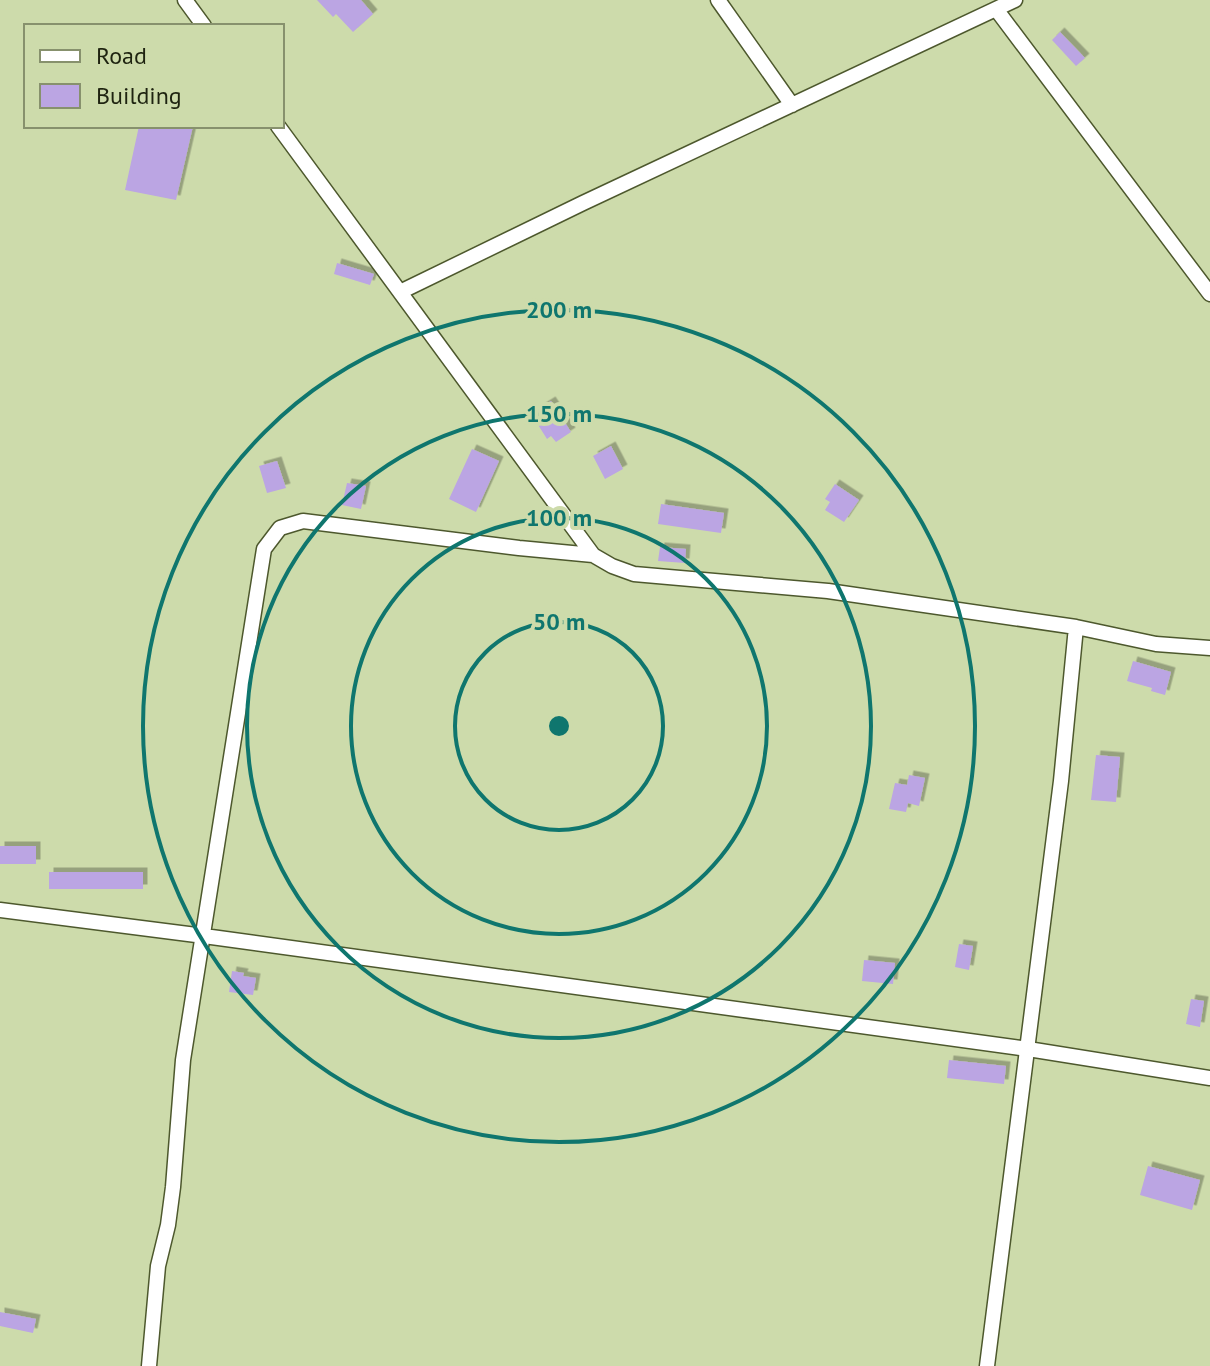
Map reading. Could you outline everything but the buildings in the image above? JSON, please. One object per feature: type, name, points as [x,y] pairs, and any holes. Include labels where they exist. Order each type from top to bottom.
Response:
[{"type":"street","points":[[185,0],[203,24]]},
{"type":"street","points":[[718,0],[792,105]]},
{"type":"street","points":[[400,292],[1015,0]]},
{"type":"street","points":[[996,9],[1210,294]]},
{"type":"street","points":[[279,128],[593,555],[612,566],[634,574],[828,591],[1076,627],[1156,644],[1210,648]]},
{"type":"street","points":[[149,1366],[158,1266],[173,1187],[183,1060],[264,549],[280,528],[303,521],[593,555]]},
{"type":"street","points":[[987,1366],[1061,781],[1076,627]]},
{"type":"street","points":[[0,910],[1028,1049],[1210,1078]]}]
